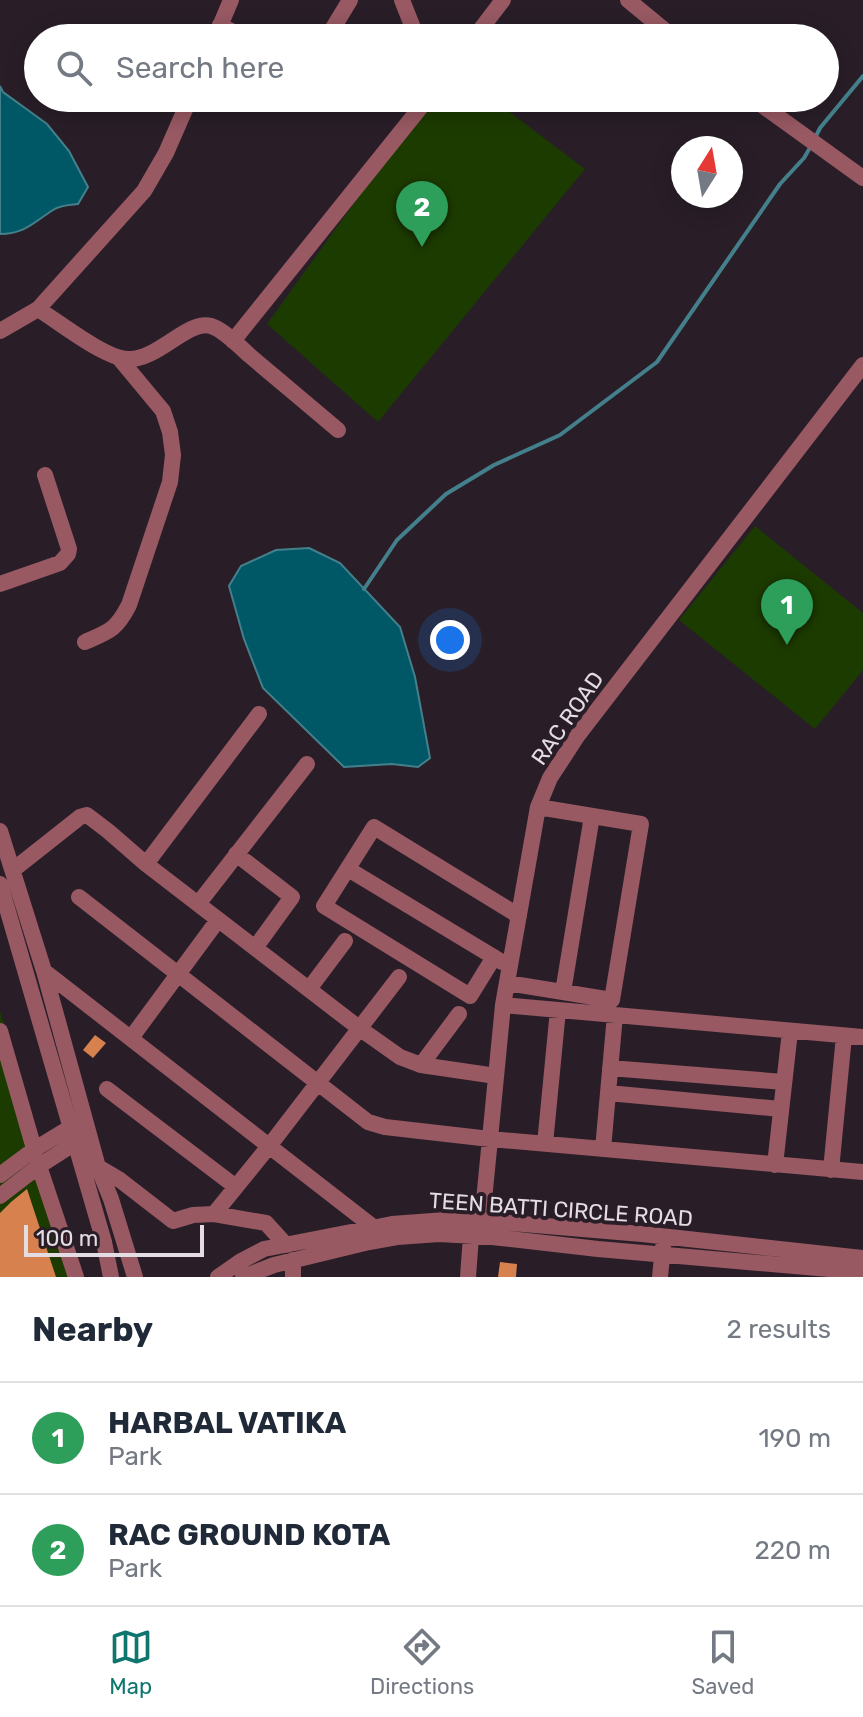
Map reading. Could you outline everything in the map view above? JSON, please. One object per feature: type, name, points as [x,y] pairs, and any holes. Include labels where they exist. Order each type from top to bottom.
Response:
[{"type":"street","points":[[221,24],[231,0]]},
{"type":"street","points":[[335,24],[350,0]]},
{"type":"street","points":[[402,0],[411,24]]},
{"type":"street","points":[[485,24],[503,0]]},
{"type":"street","points":[[628,0],[657,24]]},
{"type":"street","points":[[0,331],[38,309],[144,191],[166,153],[184,112]]},
{"type":"street","points":[[233,341],[417,112]]},
{"type":"street","points":[[769,112],[863,178]]},
{"type":"street","points":[[38,309],[108,354],[129,359],[157,351],[198,326],[213,326],[338,430]]},
{"type":"street","points":[[85,642],[113,629],[125,613],[170,482],[173,455],[163,411],[119,358]]},
{"type":"street","name":"RAC ROAD","points":[[482,1221],[503,1005],[538,807],[550,778],[578,735],[863,365]]},
{"type":"street","points":[[0,584],[60,563],[68,554],[45,475]]},
{"type":"street","points":[[146,864],[259,714]]},
{"type":"street","points":[[198,904],[307,764]]},
{"type":"street","points":[[348,869],[494,957],[508,975],[563,992],[612,1000],[641,824],[538,807]]},
{"type":"street","points":[[13,870],[87,815],[218,920],[400,1057],[421,1065],[496,1076]]},
{"type":"street","points":[[563,992],[592,816]]},
{"type":"street","points":[[494,957],[470,996],[324,906],[374,827],[519,916]]},
{"type":"street","points":[[0,831],[44,971],[98,1167],[135,1277]]},
{"type":"street","points":[[236,854],[292,897],[255,948]]},
{"type":"street","points":[[0,884],[111,1277]]},
{"type":"street","points":[[79,897],[368,1122],[385,1127],[490,1139],[863,1172]]},
{"type":"street","points":[[131,1038],[218,920]]},
{"type":"street","points":[[309,989],[345,941]]},
{"type":"street","points":[[44,971],[382,1233],[471,1236],[863,1272]]},
{"type":"street","points":[[214,1214],[399,977]]},
{"type":"street","points":[[503,1005],[857,1035],[831,1170]]},
{"type":"street","points":[[545,1144],[558,1010]]},
{"type":"street","points":[[421,1065],[459,1014]]},
{"type":"street","points":[[603,1149],[615,1015]]},
{"type":"street","points":[[0,1031],[76,1277]]},
{"type":"street","points":[[775,1165],[790,1031]]},
{"type":"street","points":[[610,1068],[784,1082]]},
{"type":"street","points":[[107,1089],[236,1187]]},
{"type":"street","points":[[608,1093],[781,1109]]},
{"type":"street","points":[[0,1175],[73,1135]]},
{"type":"street","points":[[0,1196],[37,1157]]},
{"type":"street","points":[[98,1167],[173,1221],[193,1215],[214,1214],[266,1223],[291,1261],[243,1277]]},
{"type":"street","name":"TEEN BATTI CIRCLE ROAD","points":[[218,1277],[264,1249],[291,1261],[418,1221],[482,1221],[863,1258]]},
{"type":"street","points":[[468,1277],[471,1236]]},
{"type":"street","points":[[660,1277],[663,1237]]},
{"type":"street","points":[[103,1277],[107,1256]]},
{"type":"green space","points":[[420,112],[510,112],[585,169],[378,422],[267,324]]},
{"type":"green space","points":[[755,526],[863,613],[863,670],[815,729],[679,620]]},
{"type":"green space","points":[[0,1011],[74,1256],[78,1277],[0,1277]]},
{"type":"water","points":[[0,86],[3,92],[24,107],[24,112],[30,112],[47,124],[69,151],[88,187],[78,204],[56,208],[23,230],[0,234]]},
{"type":"water","points":[[309,548],[340,563],[400,627],[415,677],[430,758],[418,767],[392,764],[344,767],[263,688],[244,639],[229,586],[241,566],[276,550]]},
{"type":"building","points":[[95,1035],[106,1043],[93,1058],[83,1050]]},
{"type":"building","points":[[27,1189],[56,1277],[0,1277],[0,1213]]},
{"type":"building","points":[[500,1262],[517,1264],[516,1277],[498,1277]]},
{"type":"waterway","points":[[839,105],[863,76]]},
{"type":"waterway","points":[[815,138],[833,112]]},
{"type":"waterway","points":[[364,589],[397,540],[446,494],[494,465],[560,435],[657,362],[780,184],[811,146]]},
{"type":"place","name":"RAC GROUND KOTA","points":[[422,247]]},
{"type":"place","name":"HARBAL VATIKA","points":[[787,645]]}]
